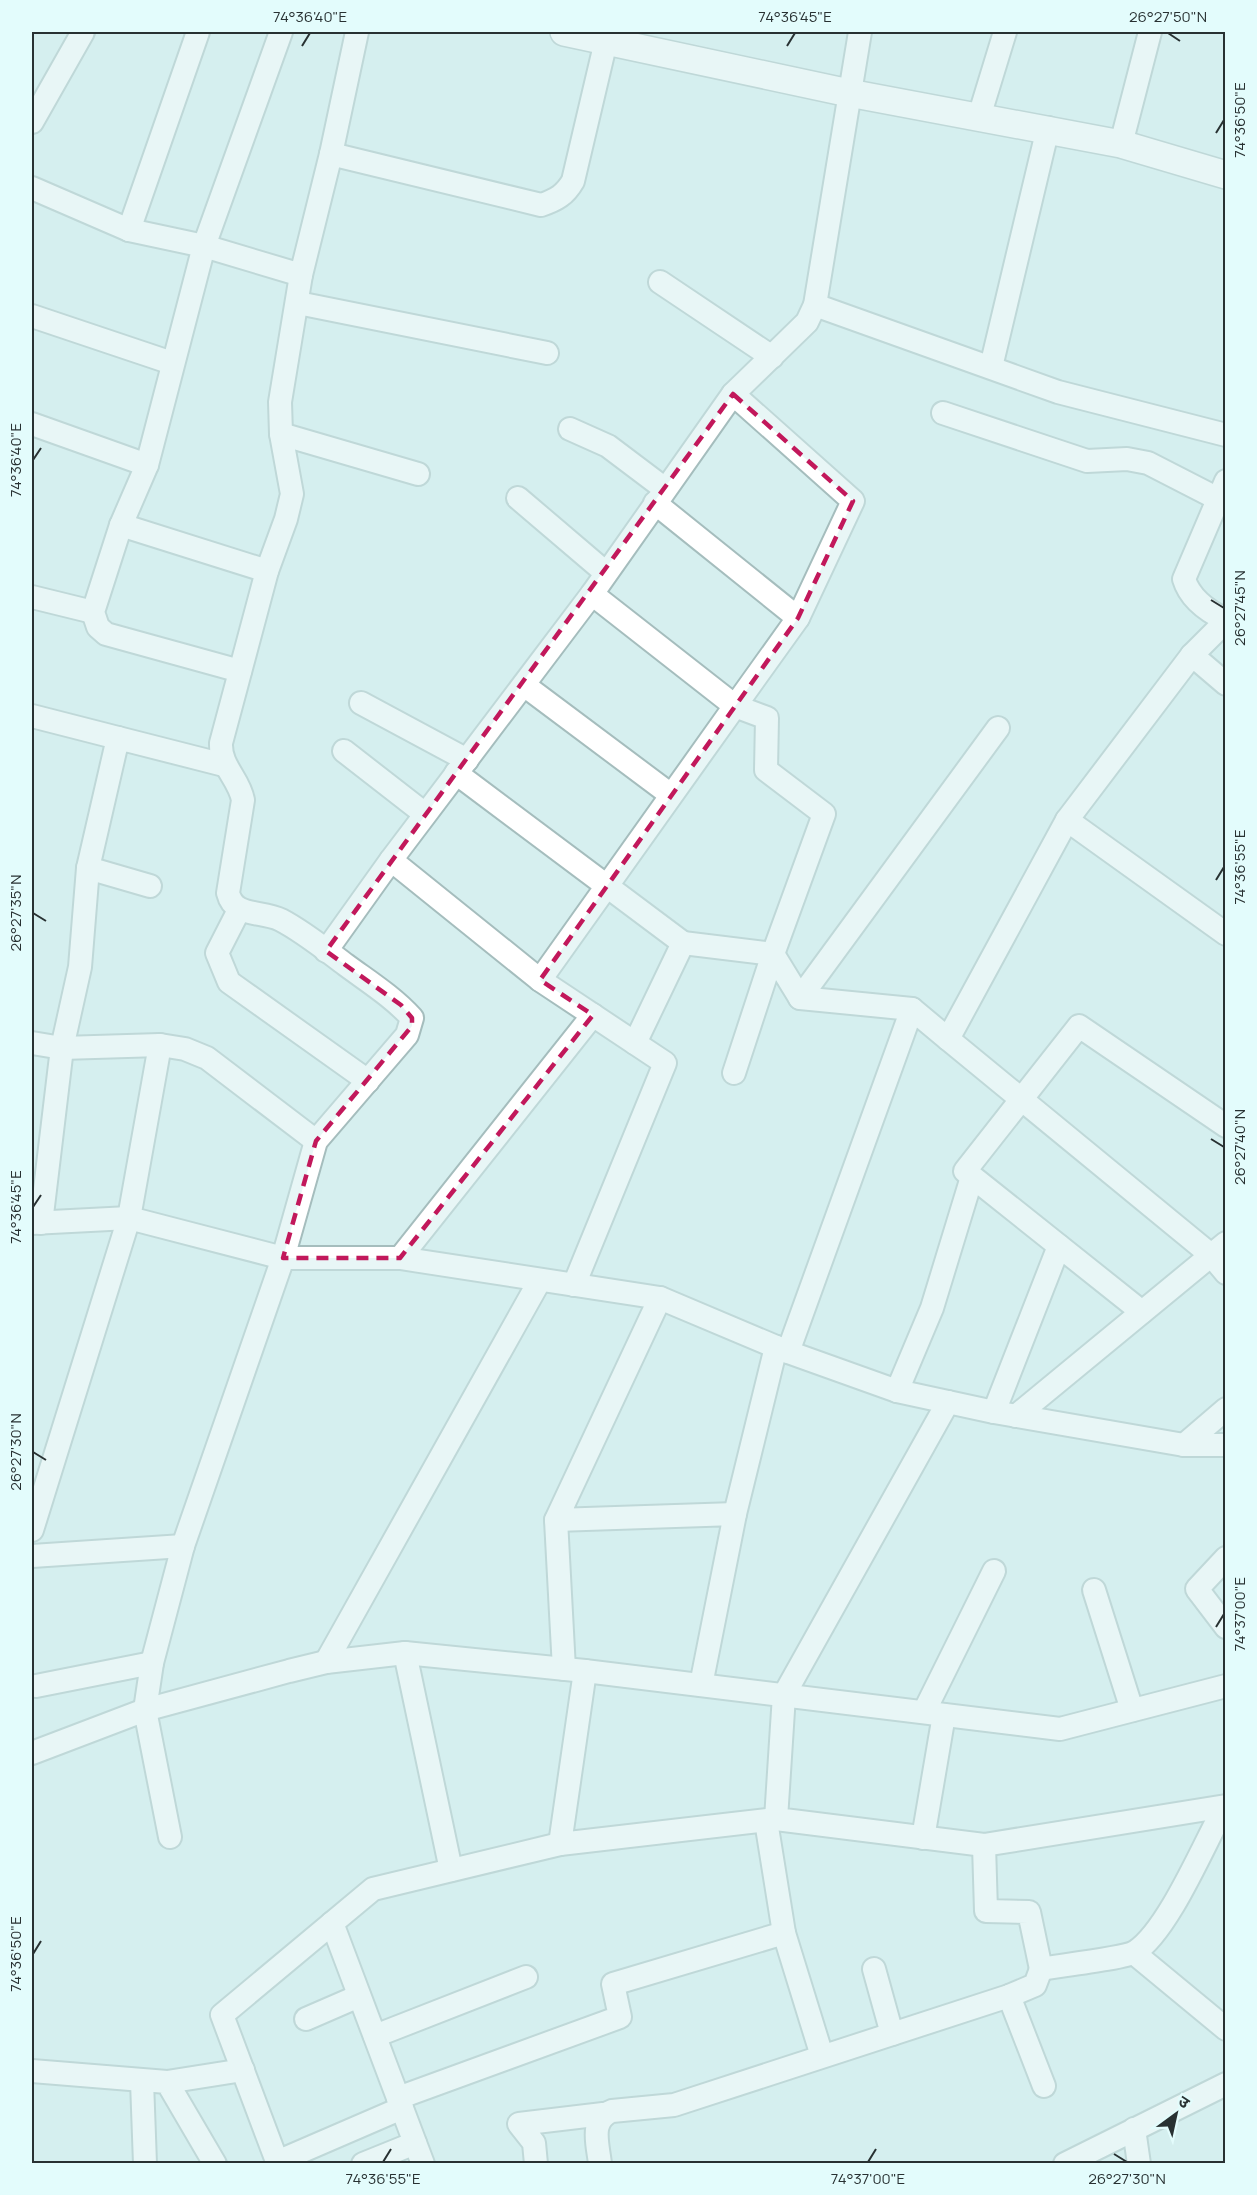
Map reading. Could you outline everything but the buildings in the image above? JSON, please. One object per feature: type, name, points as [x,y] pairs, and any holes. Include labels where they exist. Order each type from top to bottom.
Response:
[{"type":"street","points":[[32,122],[83,32]]},
{"type":"street","points":[[129,230],[198,32]]},
{"type":"street","points":[[240,671],[106,634],[98,627],[93,612],[121,525],[147,465],[204,246],[281,32]]},
{"type":"street","points":[[170,1838],[145,1710],[152,1664],[183,1546],[283,1258],[316,1141],[407,1035],[412,1018],[401,1005],[278,918],[239,910],[231,904],[228,882],[243,800],[240,787],[224,765],[221,743],[267,571],[286,519],[292,494],[281,434],[280,402],[301,275],[331,154],[357,32]]},
{"type":"street","points":[[564,32],[606,40],[635,39],[849,93],[1048,128],[1121,144],[1226,175]]},
{"type":"street","points":[[326,951],[425,814],[592,594],[733,394],[807,322],[815,305],[860,32]]},
{"type":"street","points":[[978,117],[1005,32]]},
{"type":"street","points":[[1121,144],[1150,32]]},
{"type":"street","points":[[331,154],[541,205],[553,201],[566,193],[573,181],[606,40]]},
{"type":"street","points":[[991,367],[1048,128]]},
{"type":"street","points":[[32,188],[129,230],[204,246],[301,275]]},
{"type":"street","points":[[660,282],[772,357]]},
{"type":"street","points":[[298,303],[547,353]]},
{"type":"street","points":[[815,305],[1058,392],[1226,435]]},
{"type":"street","points":[[32,316],[172,363]]},
{"type":"street","points":[[540,980],[798,618],[853,501],[733,394]]},
{"type":"street","points":[[943,413],[1087,460],[1127,459],[1148,463],[1222,494],[1184,579],[1188,593],[1207,609],[1226,620],[1192,655],[1067,819],[948,1039]]},
{"type":"street","points":[[32,424],[147,465]]},
{"type":"street","points":[[570,429],[608,446],[660,496],[798,618]]},
{"type":"street","points":[[281,434],[418,474]]},
{"type":"street","points":[[518,498],[606,573]]},
{"type":"street","points":[[121,525],[267,571]]},
{"type":"street","points":[[592,594],[735,706],[767,718],[766,770],[824,814],[773,954],[734,1073]]},
{"type":"street","points":[[32,597],[93,612]]},
{"type":"street","points":[[1192,655],[1226,684]]},
{"type":"street","points":[[524,685],[671,795]]},
{"type":"street","points":[[361,703],[461,766],[606,887],[682,943],[773,954]]},
{"type":"street","points":[[32,716],[224,765]]},
{"type":"street","points":[[800,998],[998,728]]},
{"type":"street","points":[[118,738],[88,868],[80,967],[62,1048],[36,1223],[129,1218],[283,1258],[400,1258],[660,1298],[782,1349],[897,1391],[1005,1414],[1184,1444],[1226,1444]]},
{"type":"street","points":[[344,751],[425,814]]},
{"type":"street","points":[[1067,819],[1226,934]]},
{"type":"street","points":[[391,860],[540,980],[665,1063],[574,1285]]},
{"type":"street","points":[[88,868],[150,886]]},
{"type":"street","points":[[239,910],[216,953],[230,982],[368,1081]]},
{"type":"street","points":[[636,1043],[682,943]]},
{"type":"street","points":[[773,954],[800,998]]},
{"type":"street","points":[[800,998],[912,1009],[1021,1099],[1218,1249],[1226,1273]]},
{"type":"street","points":[[701,1685],[735,1514],[782,1349],[912,1009]]},
{"type":"street","points":[[400,1258],[593,1015]]},
{"type":"street","points":[[1142,1312],[965,1171],[1079,1026],[1226,1126]]},
{"type":"street","points":[[32,1043],[62,1048],[160,1045],[185,1049],[207,1058],[316,1141]]},
{"type":"street","points":[[32,1530],[129,1218],[160,1045]]},
{"type":"street","points":[[897,1391],[932,1308],[972,1177]]},
{"type":"street","points":[[1005,1414],[1059,1246]]},
{"type":"street","points":[[1005,1414],[1142,1312],[1218,1249]]},
{"type":"street","points":[[326,1662],[540,1280]]},
{"type":"street","points":[[560,1844],[574,1670],[556,1520],[660,1298]]},
{"type":"street","points":[[822,2056],[784,1933],[771,1820],[784,1695],[948,1402]]},
{"type":"street","points":[[1184,1444],[1226,1409]]},
{"type":"street","points":[[556,1520],[735,1514]]},
{"type":"street","points":[[32,1556],[183,1546]]},
{"type":"street","points":[[1226,1558],[1197,1588],[1226,1627]]},
{"type":"street","points":[[923,1838],[934,1713],[994,1571]]},
{"type":"street","points":[[1094,1590],[1132,1710]]},
{"type":"street","points":[[405,1653],[451,1870]]},
{"type":"street","points":[[32,1753],[145,1710],[326,1662],[405,1653],[574,1670],[1060,1729],[1226,1686]]},
{"type":"street","points":[[36,1686],[152,1664]]},
{"type":"street","points":[[784,1933],[613,1984],[620,2017],[400,2103],[278,2163],[222,2015],[373,1889],[560,1844],[771,1820],[984,1845],[1225,1807]]},
{"type":"street","points":[[1041,1969],[1134,1953],[1153,1935],[1167,1915],[1225,1807]]},
{"type":"street","points":[[536,2163],[534,2143],[519,2124],[674,2104],[1009,1996],[1035,1985],[1041,1969],[1029,1912],[986,1911],[984,1845]]},
{"type":"street","points":[[332,1923],[419,2153],[365,2163]]},
{"type":"street","points":[[1134,1953],[1226,2029]]},
{"type":"street","points":[[874,1969],[892,2034]]},
{"type":"street","points":[[375,2036],[526,1977]]},
{"type":"street","points":[[306,2019],[359,1996]]},
{"type":"street","points":[[1009,1996],[1044,2086]]},
{"type":"street","points":[[32,2071],[167,2082],[243,2070]]},
{"type":"street","points":[[142,2081],[145,2163]]},
{"type":"street","points":[[167,2082],[215,2163]]},
{"type":"street","points":[[1065,2163],[1226,2084]]},
{"type":"street","points":[[600,2163],[596,2128],[603,2114]]},
{"type":"street","points":[[1134,2129],[1139,2163]]},
{"type":"highlighted area","points":[[733,394],[853,501],[798,618],[540,980],[593,1015],[400,1258],[283,1258],[316,1141],[412,1026],[412,1018],[401,1005],[326,951]]}]
